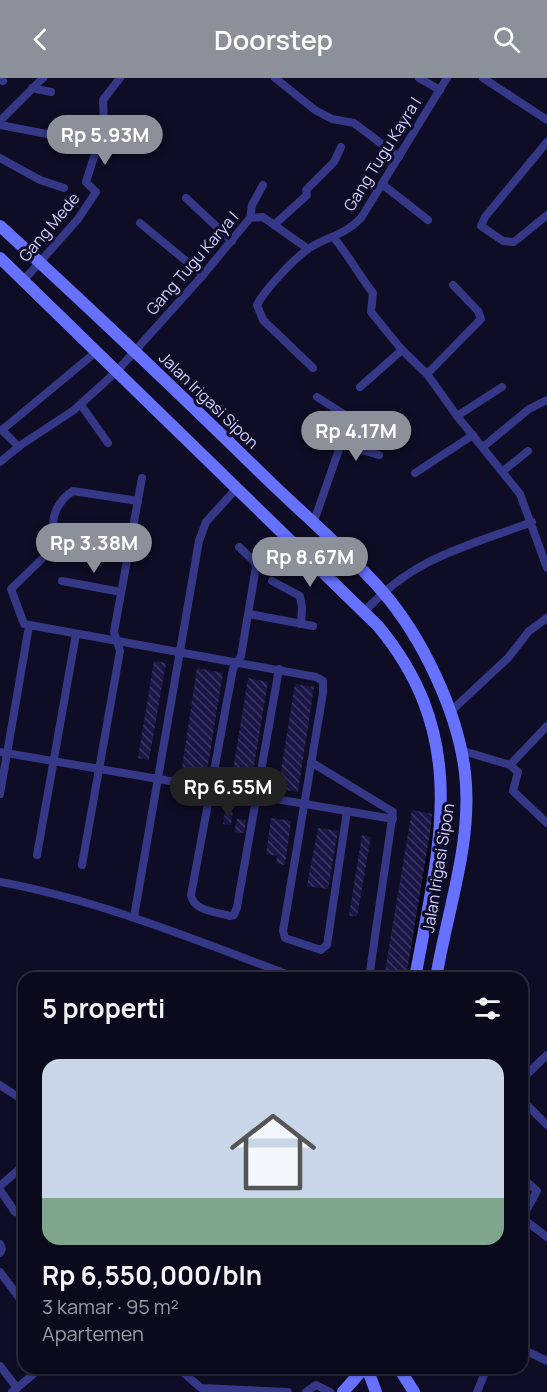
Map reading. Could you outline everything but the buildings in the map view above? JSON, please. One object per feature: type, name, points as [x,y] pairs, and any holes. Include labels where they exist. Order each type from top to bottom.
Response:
[{"type":"street","points":[[0,123],[43,78]]},
{"type":"street","points":[[0,123],[98,144],[104,123],[103,100],[120,78]]},
{"type":"street","points":[[275,78],[315,110],[333,119],[354,123],[399,157]]},
{"type":"street","points":[[419,78],[440,90]]},
{"type":"street","name":"Gang Tugu Kayra I","points":[[334,238],[361,218],[447,78]]},
{"type":"street","points":[[483,78],[547,120]]},
{"type":"street","points":[[32,88],[51,92]]},
{"type":"street","points":[[547,142],[485,217],[481,226],[502,242],[514,242],[547,214]]},
{"type":"street","name":"Gang Mede","points":[[25,278],[78,219],[96,191],[86,182],[98,144]]},
{"type":"street","points":[[274,225],[307,195],[306,190],[334,162],[341,147]]},
{"type":"street","points":[[0,158],[40,180],[64,188]]},
{"type":"street","points":[[382,184],[428,220]]},
{"type":"street","points":[[250,218],[252,205],[263,185]]},
{"type":"street","points":[[186,198],[232,241]]},
{"type":"street","name":"Gang Tugu Karya I","points":[[0,462],[18,447],[81,405],[118,371],[250,218],[263,217],[308,249]]},
{"type":"street","points":[[140,223],[203,275]]},
{"type":"street","name":"Jalan Irigasi Sipon","points":[[0,226],[38,265],[134,352],[313,524],[382,593],[413,637],[442,691],[450,712],[465,773],[465,813],[455,891],[437,972]]},
{"type":"street","points":[[313,368],[263,320],[257,305],[268,289],[308,249],[334,238],[352,260],[360,277],[373,293],[371,312],[402,350],[427,374],[457,416],[520,494],[547,568]]},
{"type":"street","name":"Jalan Irigasi Sipon","points":[[0,258],[25,278],[96,352],[365,611],[395,646],[425,698],[441,769],[442,808],[435,870],[416,972]]},
{"type":"street","points":[[427,374],[481,320],[478,311],[453,285]]},
{"type":"street","points":[[360,387],[402,350]]},
{"type":"street","points":[[18,447],[2,430],[96,352]]},
{"type":"street","points":[[457,416],[501,387]]},
{"type":"street","points":[[313,524],[350,417],[317,397]]},
{"type":"street","points":[[483,447],[530,409],[547,400]]},
{"type":"street","points":[[81,405],[108,443]]},
{"type":"street","points":[[415,473],[473,435]]},
{"type":"street","points":[[342,444],[379,455]]},
{"type":"street","points":[[503,471],[528,451]]},
{"type":"street","points":[[82,866],[120,651],[114,632],[142,478]]},
{"type":"street","points":[[134,917],[202,530],[212,515],[236,489]]},
{"type":"street","points":[[130,546],[61,535],[55,531],[53,518],[62,500],[73,491],[138,501]]},
{"type":"street","points":[[365,611],[402,576],[438,556],[532,522]]},
{"type":"street","points":[[238,547],[256,564],[241,656],[233,669],[191,898],[195,904],[203,908],[230,916],[234,915],[237,907],[279,669]]},
{"type":"street","points":[[46,555],[11,589],[21,622],[29,626],[279,669],[316,677],[324,683],[282,934],[285,938],[321,950],[327,945],[347,811]]},
{"type":"street","points":[[62,581],[121,592]]},
{"type":"street","points":[[272,581],[300,596],[301,624]]},
{"type":"street","points":[[249,614],[313,626]]},
{"type":"street","points":[[450,712],[508,658],[529,631],[547,618]]},
{"type":"street","points":[[0,794],[4,752],[29,626]]},
{"type":"street","points":[[37,855],[76,634]]},
{"type":"street","points":[[425,698],[442,691]]},
{"type":"street","points":[[510,765],[547,726]]},
{"type":"street","points":[[460,750],[510,765],[518,772],[513,791],[547,823]]},
{"type":"street","points":[[4,752],[393,819]]},
{"type":"street","points":[[312,762],[393,812],[370,972]]},
{"type":"street","points":[[0,882],[57,894],[134,917],[281,972]]},
{"type":"street","points":[[528,1073],[547,1055]]},
{"type":"street","points":[[0,1085],[18,1097]]},
{"type":"street","points":[[528,1106],[547,1125]]},
{"type":"street","points":[[18,1171],[0,1188],[15,1212],[18,1213]]},
{"type":"street","points":[[528,1183],[537,1191],[528,1207]]},
{"type":"street","points":[[528,1222],[547,1236]]},
{"type":"street","points":[[0,1244],[2,1249],[0,1253]]},
{"type":"street","points":[[0,1272],[18,1296]]},
{"type":"street","points":[[528,1352],[547,1361]]},
{"type":"street","points":[[0,1366],[14,1390],[33,1374]]},
{"type":"street","points":[[184,1374],[198,1387],[217,1391],[288,1392]]},
{"type":"street","points":[[343,1392],[360,1374]]},
{"type":"street","points":[[368,1374],[376,1392]]},
{"type":"street","points":[[403,1374],[414,1392]]},
{"type":"street","points":[[477,1392],[484,1374]]},
{"type":"street","points":[[306,1392],[318,1385],[330,1392]]}]
